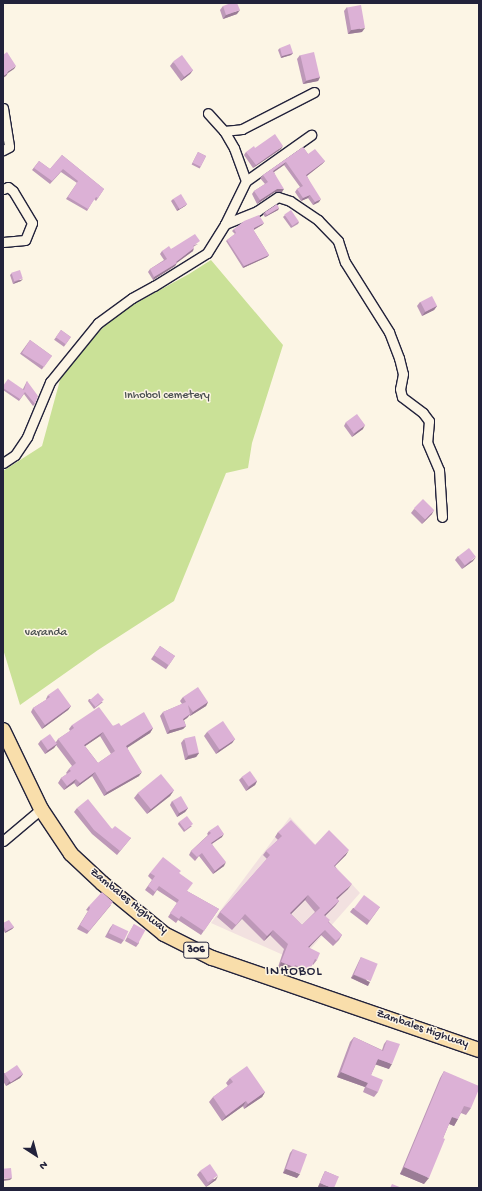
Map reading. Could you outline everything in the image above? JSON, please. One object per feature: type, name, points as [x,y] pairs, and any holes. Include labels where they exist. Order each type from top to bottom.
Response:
[{"type":"main road","name":"Zambales Highway","points":[[3,730],[41,810],[71,854],[102,884],[164,934],[212,958],[479,1050]]},
{"type":"street","points":[[224,131],[242,129],[314,92]]},
{"type":"street","points":[[3,108],[9,147],[3,150]]},
{"type":"street","points":[[208,114],[224,131],[234,148],[246,181]]},
{"type":"street","points":[[3,463],[15,455],[27,437],[50,382],[98,323],[132,298],[207,253],[225,224],[246,181],[311,135]]},
{"type":"street","points":[[3,189],[8,187],[13,191],[32,222],[25,240],[3,242]]},
{"type":"street","points":[[225,224],[257,211],[278,197],[290,201],[318,220],[338,241],[345,262],[389,332],[399,358],[403,374],[400,389],[402,397],[423,413],[429,422],[427,442],[439,470],[442,517]]},
{"type":"street","points":[[3,840],[41,810]]},
{"type":"shaded area","points":[[290,817],[360,893],[299,962],[211,923]]},
{"type":"green space","name":"Inhobol cemetery","points":[[211,260],[283,345],[252,443],[248,468],[226,473],[174,601],[98,650],[20,705],[3,649],[3,471],[42,446],[63,369],[116,314],[189,274]]},
{"type":"building","points":[[231,3],[237,3],[240,10],[226,15],[223,6]]},
{"type":"building","points":[[361,5],[365,28],[351,30],[347,7]]},
{"type":"building","points":[[290,44],[293,53],[282,56],[280,48]]},
{"type":"building","points":[[7,52],[16,66],[3,76],[3,55]]},
{"type":"building","points":[[314,52],[320,77],[306,80],[300,55]]},
{"type":"building","points":[[182,55],[193,70],[184,77],[173,61]]},
{"type":"building","points":[[275,134],[283,146],[256,165],[246,152],[254,146],[255,148]]},
{"type":"building","points":[[303,147],[308,154],[315,149],[325,161],[306,175],[321,199],[315,202],[310,195],[303,198],[297,189],[303,186],[286,162],[273,171],[284,189],[277,189],[260,200],[254,191],[268,182],[263,175]]},
{"type":"building","points":[[198,152],[206,156],[201,167],[193,163]]},
{"type":"building","points":[[62,155],[104,189],[98,198],[96,197],[88,209],[68,197],[78,181],[63,169],[52,181],[34,168],[39,161],[50,169]]},
{"type":"building","points":[[181,194],[187,204],[179,209],[173,199]]},
{"type":"building","points":[[277,204],[279,208],[267,215],[265,212]]},
{"type":"building","points":[[291,210],[299,222],[292,226],[284,214]]},
{"type":"building","points":[[259,215],[264,223],[254,228],[254,231],[269,255],[244,266],[227,240],[236,233],[234,229],[244,221]]},
{"type":"building","points":[[195,234],[200,241],[193,246],[194,248],[176,262],[177,263],[154,277],[150,269],[167,259],[162,251],[169,246],[171,249]]},
{"type":"building","points":[[20,270],[23,279],[14,281],[11,273]]},
{"type":"building","points":[[432,296],[437,306],[425,312],[420,302]]},
{"type":"building","points":[[61,330],[71,337],[66,344],[56,337]]},
{"type":"building","points":[[30,340],[52,356],[44,367],[22,353]]},
{"type":"building","points":[[8,379],[24,390],[27,381],[38,396],[35,404],[25,392],[20,399],[3,388]]},
{"type":"building","points":[[357,414],[365,425],[354,434],[346,422]]},
{"type":"building","points":[[423,499],[434,510],[425,520],[414,508]]},
{"type":"building","points":[[469,548],[476,557],[465,565],[458,557]]},
{"type":"building","points":[[160,646],[175,656],[169,665],[154,655]]},
{"type":"building","points":[[198,687],[208,702],[193,712],[188,705],[190,714],[183,719],[186,726],[170,730],[163,712],[186,702],[183,697]]},
{"type":"building","points":[[58,688],[71,706],[45,725],[33,708],[50,697],[48,695]]},
{"type":"building","points":[[98,693],[104,700],[96,707],[90,700]]},
{"type":"building","points":[[99,707],[113,726],[119,723],[121,726],[144,712],[153,728],[126,746],[142,772],[107,792],[95,772],[80,783],[76,779],[67,786],[61,778],[71,771],[69,769],[76,763],[58,739],[74,728],[72,725]],"holes":[[[103,732],[115,751],[98,763],[84,745]]]},
{"type":"building","points":[[223,721],[235,739],[220,750],[207,732]]},
{"type":"building","points":[[50,734],[57,744],[48,750],[41,740]]},
{"type":"building","points":[[195,736],[199,753],[188,755],[184,738]]},
{"type":"building","points":[[250,771],[257,781],[249,787],[242,777]]},
{"type":"building","points":[[161,774],[174,790],[151,809],[138,793]]},
{"type":"building","points":[[181,796],[188,808],[179,813],[172,801]]},
{"type":"building","points":[[88,799],[112,829],[115,826],[131,838],[120,851],[94,830],[77,808]]},
{"type":"building","points":[[187,816],[193,824],[185,830],[179,822]]},
{"type":"building","points":[[291,820],[315,845],[329,830],[349,850],[334,866],[352,884],[336,898],[339,901],[324,915],[330,920],[328,922],[342,935],[336,941],[325,930],[308,947],[320,953],[317,960],[315,959],[309,972],[295,965],[294,967],[281,962],[288,944],[273,930],[267,936],[245,914],[236,925],[220,912],[270,855],[266,851],[282,836],[278,832]],"holes":[[[308,895],[320,908],[302,925],[290,913]]]},
{"type":"building","points":[[218,825],[224,834],[211,843],[226,862],[215,871],[202,853],[197,857],[191,851],[211,833],[209,831]]},
{"type":"building","points":[[163,857],[181,871],[179,873],[193,883],[187,891],[219,909],[204,931],[181,916],[179,919],[170,913],[179,900],[159,886],[155,892],[148,886],[155,876],[150,873]]},
{"type":"building","points":[[102,892],[113,902],[89,931],[80,925],[90,908],[89,906]]},
{"type":"building","points":[[364,895],[380,907],[370,921],[354,909]]},
{"type":"building","points":[[9,920],[14,927],[6,931],[3,923]]},
{"type":"building","points":[[113,924],[128,931],[124,940],[109,933]]},
{"type":"building","points":[[134,924],[145,930],[138,943],[127,937]]},
{"type":"building","points":[[361,957],[378,964],[371,981],[354,975]]},
{"type":"building","points":[[354,1037],[383,1051],[387,1040],[400,1044],[392,1064],[378,1059],[371,1075],[383,1080],[378,1092],[366,1087],[368,1083],[341,1072]]},
{"type":"building","points":[[17,1065],[23,1074],[11,1083],[5,1073]]},
{"type":"building","points":[[247,1066],[265,1092],[248,1104],[246,1101],[226,1116],[213,1097],[233,1082],[230,1078]]},
{"type":"building","points":[[444,1071],[479,1086],[479,1089],[471,1108],[464,1106],[458,1119],[452,1117],[443,1138],[445,1139],[429,1178],[404,1167]]},
{"type":"building","points":[[293,1149],[307,1154],[300,1174],[286,1169]]},
{"type":"building","points":[[210,1164],[218,1176],[208,1182],[200,1171]]},
{"type":"building","points":[[11,1168],[12,1178],[4,1179],[3,1169]]},
{"type":"building","points":[[325,1171],[339,1177],[334,1188],[320,1183]]},
{"type":"building","points":[[392,1184],[402,1188],[390,1188]]},
{"type":"district","name":"INHOBOL","points":[[294,972]]},
{"type":"park label","name":"varanda","points":[[46,634]]}]
